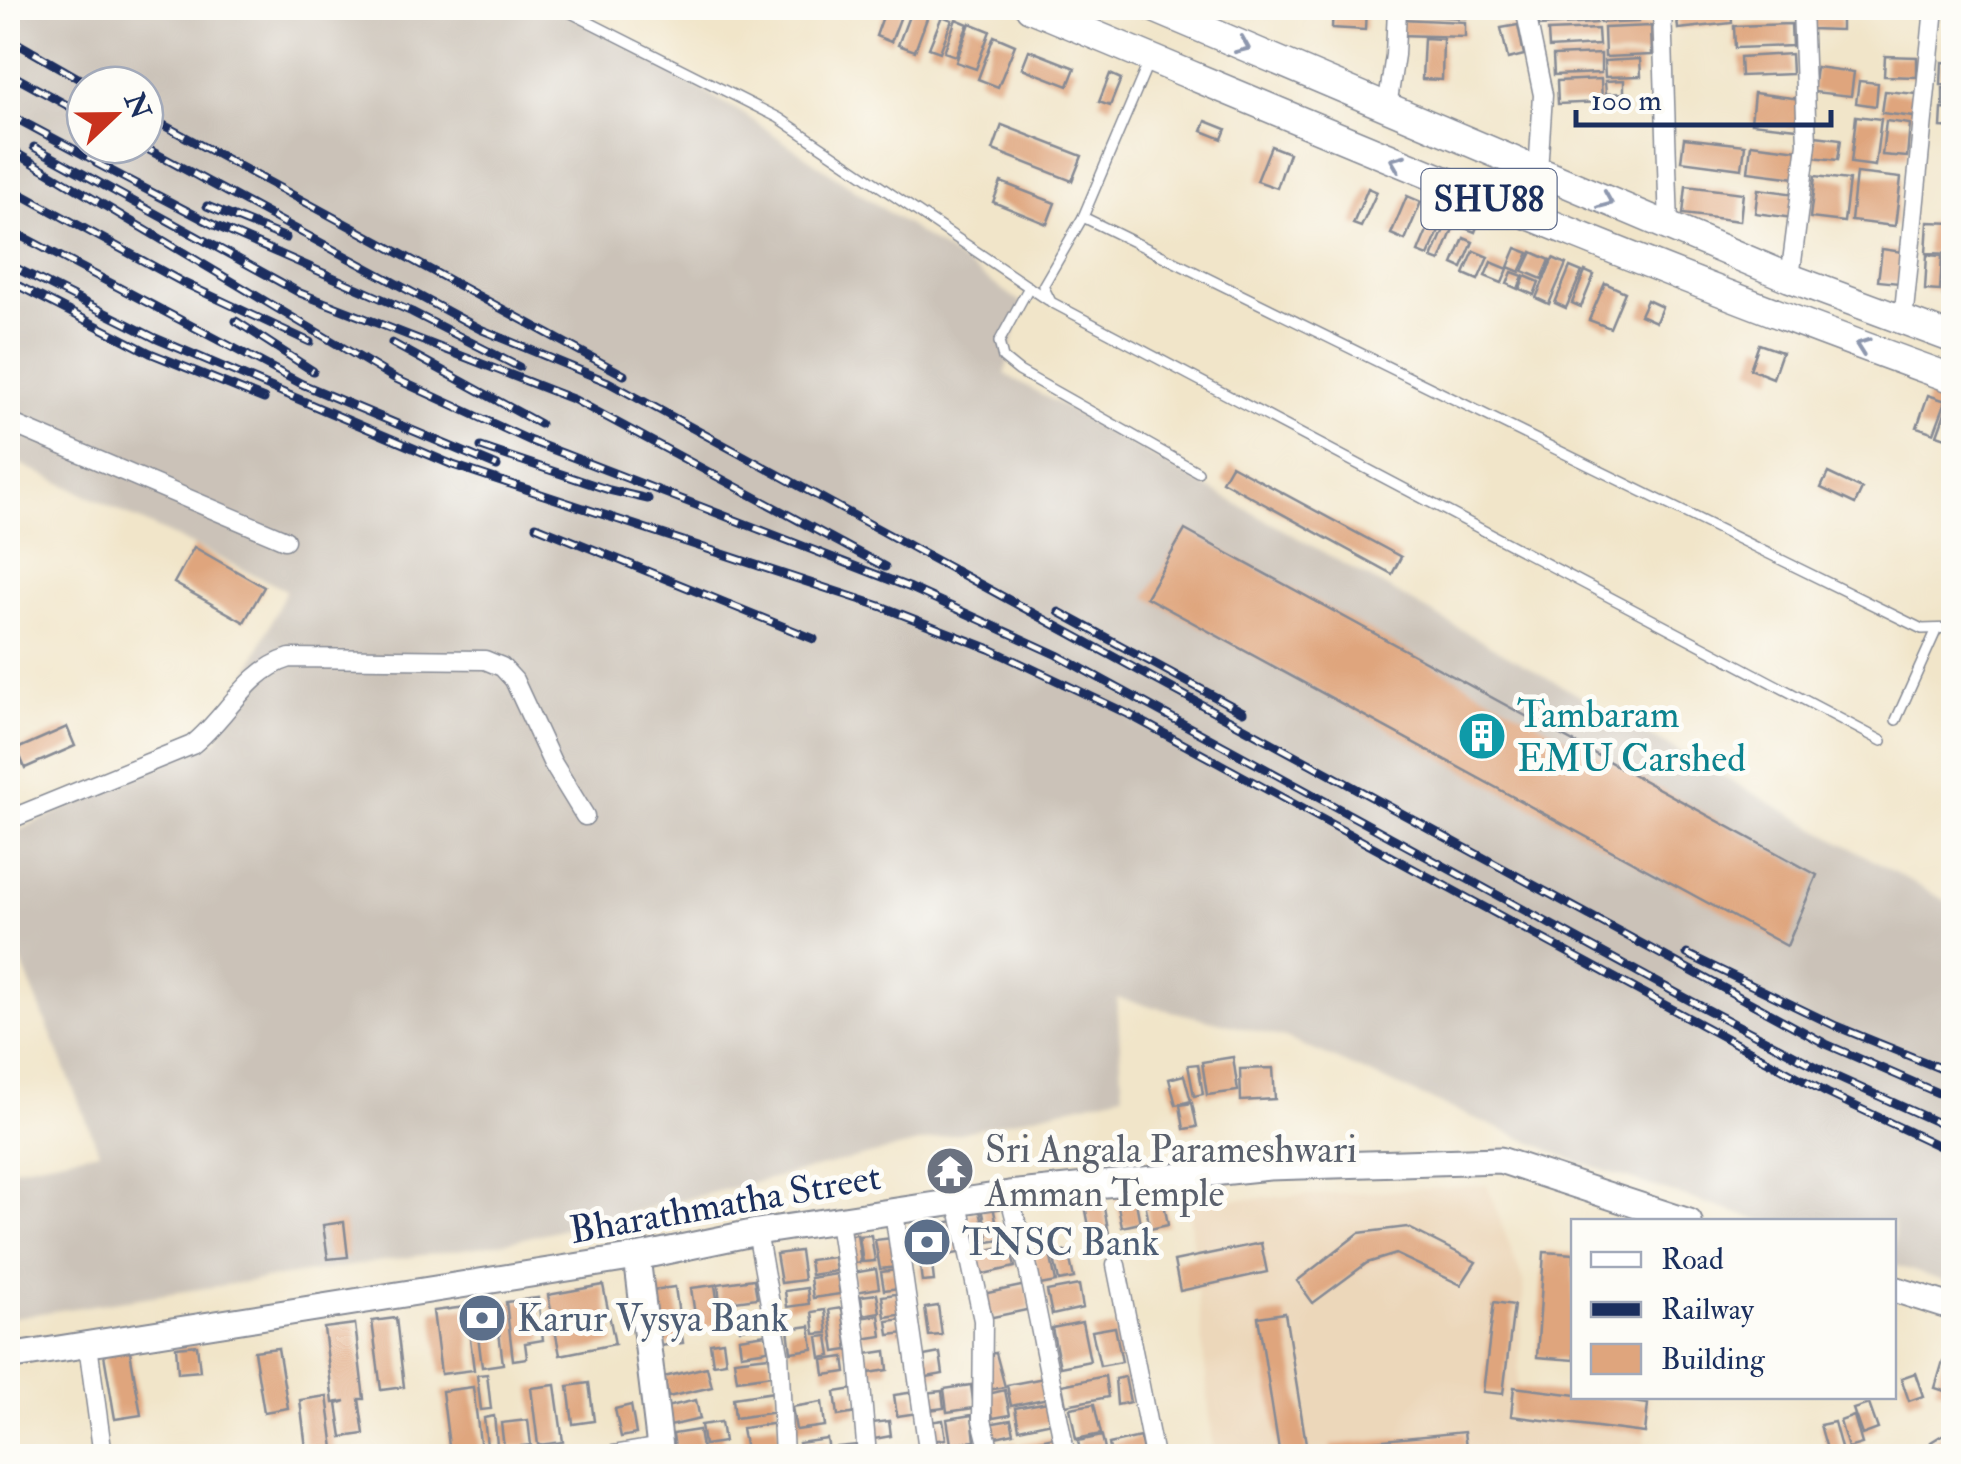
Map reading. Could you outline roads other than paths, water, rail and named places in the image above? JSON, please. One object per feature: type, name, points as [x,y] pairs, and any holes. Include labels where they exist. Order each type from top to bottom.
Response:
[{"type":"main road","name":"SHU88","points":[[1030,8],[1704,286],[1954,379]]},
{"type":"main road","name":"SHU88","points":[[1162,9],[1670,228],[1954,339]]},
{"type":"street","points":[[1387,108],[1396,55],[1397,8]]},
{"type":"street","points":[[1525,8],[1543,95],[1538,172]]},
{"type":"street","points":[[1662,8],[1670,228]]},
{"type":"street","points":[[1790,278],[1808,144],[1802,8]]},
{"type":"street","points":[[1903,321],[1934,8]]},
{"type":"street","points":[[8,422],[285,540]]},
{"type":"street","points":[[8,820],[192,745],[207,734],[260,672],[272,663],[290,658],[485,660],[502,666],[514,680],[552,762],[586,816]]},
{"type":"street","name":"Bharathmatha Street","points":[[8,1357],[1009,1194],[1269,1167],[1500,1160],[1680,1219]]},
{"type":"street","points":[[1009,1194],[1066,1456]]},
{"type":"street","points":[[958,1203],[983,1320],[982,1420],[991,1456]]},
{"type":"street","points":[[894,1212],[930,1456]]},
{"type":"street","points":[[838,1220],[858,1350],[867,1456]]},
{"type":"street","points":[[757,1232],[779,1352],[784,1456]]},
{"type":"street","points":[[608,1456],[661,1452],[638,1257]]},
{"type":"street","points":[[1116,1265],[1154,1456]]},
{"type":"street","points":[[1896,1290],[1954,1308]]},
{"type":"street","points":[[88,1345],[103,1456]]},
{"type":"lane","points":[[561,8],[779,118],[1051,302],[1882,741]]},
{"type":"lane","points":[[1051,302],[1043,286],[1083,217],[1150,58]]},
{"type":"lane","points":[[1083,217],[1922,629],[1954,628]]},
{"type":"lane","points":[[1029,287],[999,342],[1003,358],[1019,371],[1198,472]]},
{"type":"lane","points":[[1896,720],[1936,631]]},
{"type":"railway","points":[[8,38],[65,71]]},
{"type":"railway","points":[[8,73],[65,104]]},
{"type":"railway","points":[[8,114],[109,168]]},
{"type":"railway","points":[[165,126],[624,375]]},
{"type":"railway","points":[[34,147],[300,293],[575,400],[885,567]]},
{"type":"railway","points":[[8,148],[394,378],[531,441],[911,588],[1057,655],[1691,1001],[1830,1074],[1954,1130]]},
{"type":"railway","points":[[165,159],[480,329],[608,382],[1826,1044],[1954,1100]]},
{"type":"railway","points":[[100,165],[214,225],[412,312],[519,367]]},
{"type":"railway","points":[[8,187],[184,283],[310,342]]},
{"type":"railway","points":[[207,206],[286,238]]},
{"type":"railway","points":[[8,229],[302,384],[497,466]]},
{"type":"railway","points":[[8,264],[155,338],[453,465],[883,607],[990,649],[1128,714],[1827,1093],[1954,1153]]},
{"type":"railway","points":[[19,286],[150,353],[264,399]]},
{"type":"railway","points":[[236,321],[313,371]]},
{"type":"railway","points":[[392,343],[540,424]]},
{"type":"railway","points":[[481,447],[609,490],[648,499]]},
{"type":"railway","points":[[536,526],[814,639]]},
{"type":"railway","points":[[1059,612],[1243,712]]},
{"type":"railway","points":[[1687,954],[1836,1026],[1954,1074]]},
{"type":"place","name":"Tambaram EMU Carshed","points":[[1482,736]]},
{"type":"place","name":"Sri Angala Parameshwari Amman Temple","points":[[950,1171]]},
{"type":"place","name":"TNSC Bank","points":[[927,1242]]},
{"type":"place","name":"Karur Vysya Bank","points":[[482,1318]]}]
